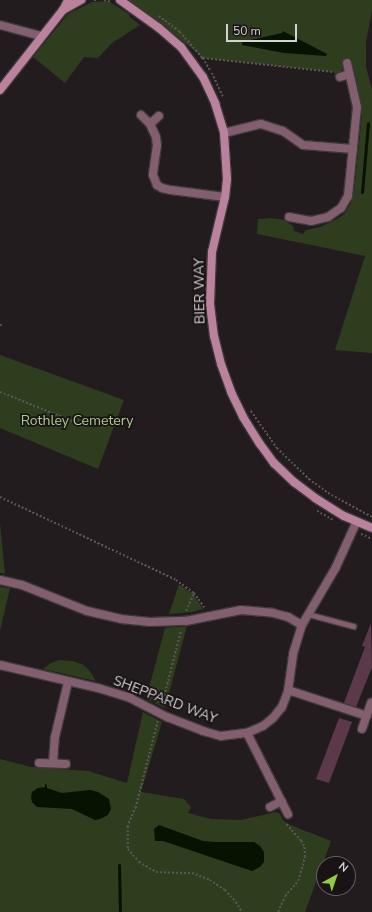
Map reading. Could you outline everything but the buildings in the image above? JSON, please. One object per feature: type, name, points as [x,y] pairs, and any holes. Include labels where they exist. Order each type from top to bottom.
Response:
[{"type":"street","points":[[0,90],[63,10],[68,0]]},
{"type":"street","points":[[63,10],[81,0]]},
{"type":"street","name":"BIER WAY","points":[[120,1],[170,37],[193,62],[203,76],[215,103],[224,133],[227,179],[225,196],[212,252],[210,304],[214,336],[221,364],[231,392],[243,417],[274,463],[314,498],[354,526],[372,528]]},
{"type":"street","points":[[0,25],[41,36]]},
{"type":"street","points":[[289,217],[300,223],[328,217],[335,213],[346,202],[350,189],[357,107],[347,63]]},
{"type":"street","points":[[340,77],[350,74]]},
{"type":"street","points":[[141,115],[154,129],[157,146],[153,175],[157,184],[162,188],[170,190],[225,196]]},
{"type":"street","points":[[150,124],[160,116]]},
{"type":"street","points":[[224,133],[261,124],[283,131],[303,144],[353,149]]},
{"type":"street","name":"SHEPPARD WAY","points":[[0,665],[98,688],[130,698],[160,714],[203,731],[221,736],[248,733],[263,726],[273,718],[282,707],[288,690],[293,654],[302,625],[336,567],[354,526]]},
{"type":"street","points":[[0,580],[22,584],[87,611],[114,617],[150,622],[183,621],[208,618],[241,610],[261,611],[288,618],[302,625]]},
{"type":"street","points":[[52,763],[55,737],[68,682]]},
{"type":"street","points":[[288,690],[367,716]]},
{"type":"street","points":[[362,729],[371,703]]},
{"type":"street","points":[[248,733],[288,814]]},
{"type":"street","points":[[39,763],[66,764]]},
{"type":"street","points":[[270,807],[282,801]]},
{"type":"lane","points":[[308,614],[353,626]]},
{"type":"path","points":[[203,58],[213,75],[225,103]]},
{"type":"path","points":[[193,62],[203,58],[334,72],[340,77]]},
{"type":"path","points":[[0,392],[75,422]]},
{"type":"path","points":[[248,406],[277,448],[309,479],[328,493],[372,517]]},
{"type":"path","points":[[0,497],[176,580],[194,593],[204,606],[208,618]]},
{"type":"path","points":[[312,508],[334,521]]},
{"type":"path","points":[[354,526],[372,539]]},
{"type":"path","points":[[194,593],[183,621],[136,807],[128,826],[128,849],[139,862],[156,872],[192,873],[210,880],[225,890],[236,902],[242,912]]},
{"type":"path","points":[[278,912],[285,896],[298,881],[305,857],[304,846],[301,841],[285,824],[284,819],[288,814]]},
{"type":"green space","points":[[128,0],[372,0],[372,11],[366,42],[366,67],[372,89],[372,353],[335,350],[365,256],[257,234],[258,219],[271,218],[284,220],[293,226],[294,231],[303,234],[306,230],[320,227],[339,218],[345,213],[351,203],[354,191],[362,107],[350,59],[344,61],[344,68],[337,75],[333,72],[203,58],[173,33]]},
{"type":"green space","points":[[108,1],[129,14],[130,17],[140,25],[112,43],[98,58],[84,57],[65,83],[33,57],[68,14],[92,2]]},
{"type":"green space","name":"Rothley Cemetery","points":[[0,355],[124,400],[98,469],[0,428]]},
{"type":"green space","points":[[0,523],[5,574],[0,573]]},
{"type":"green space","points":[[179,584],[194,595],[203,609],[192,612],[169,614]]},
{"type":"green space","points":[[0,587],[10,588],[0,631]]},
{"type":"green space","points":[[187,626],[165,708],[146,699],[165,628]]},
{"type":"green space","points":[[60,660],[82,664],[89,670],[96,681],[43,669],[51,663]]},
{"type":"green space","points":[[143,712],[162,722],[141,792],[184,799],[191,807],[188,813],[211,819],[241,820],[276,812],[280,814],[283,820],[288,824],[331,841],[326,856],[316,856],[316,882],[305,912],[0,912],[0,759],[31,767],[88,771],[127,783]]},
{"type":"shaded area","points":[[283,31],[327,54],[326,56],[284,53],[242,45],[242,42],[282,33]]},
{"type":"shaded area","points":[[45,784],[47,785],[47,788],[62,793],[90,790],[98,792],[109,799],[111,809],[108,815],[95,820],[72,809],[37,807],[32,802],[32,792],[38,788],[45,787]]},
{"type":"shaded area","points":[[159,825],[203,841],[254,842],[260,846],[264,852],[264,862],[260,867],[252,871],[163,841],[155,841],[154,829]]},
{"type":"waterway","points":[[362,192],[368,123]]},
{"type":"waterway","points":[[119,865],[120,912]]}]
